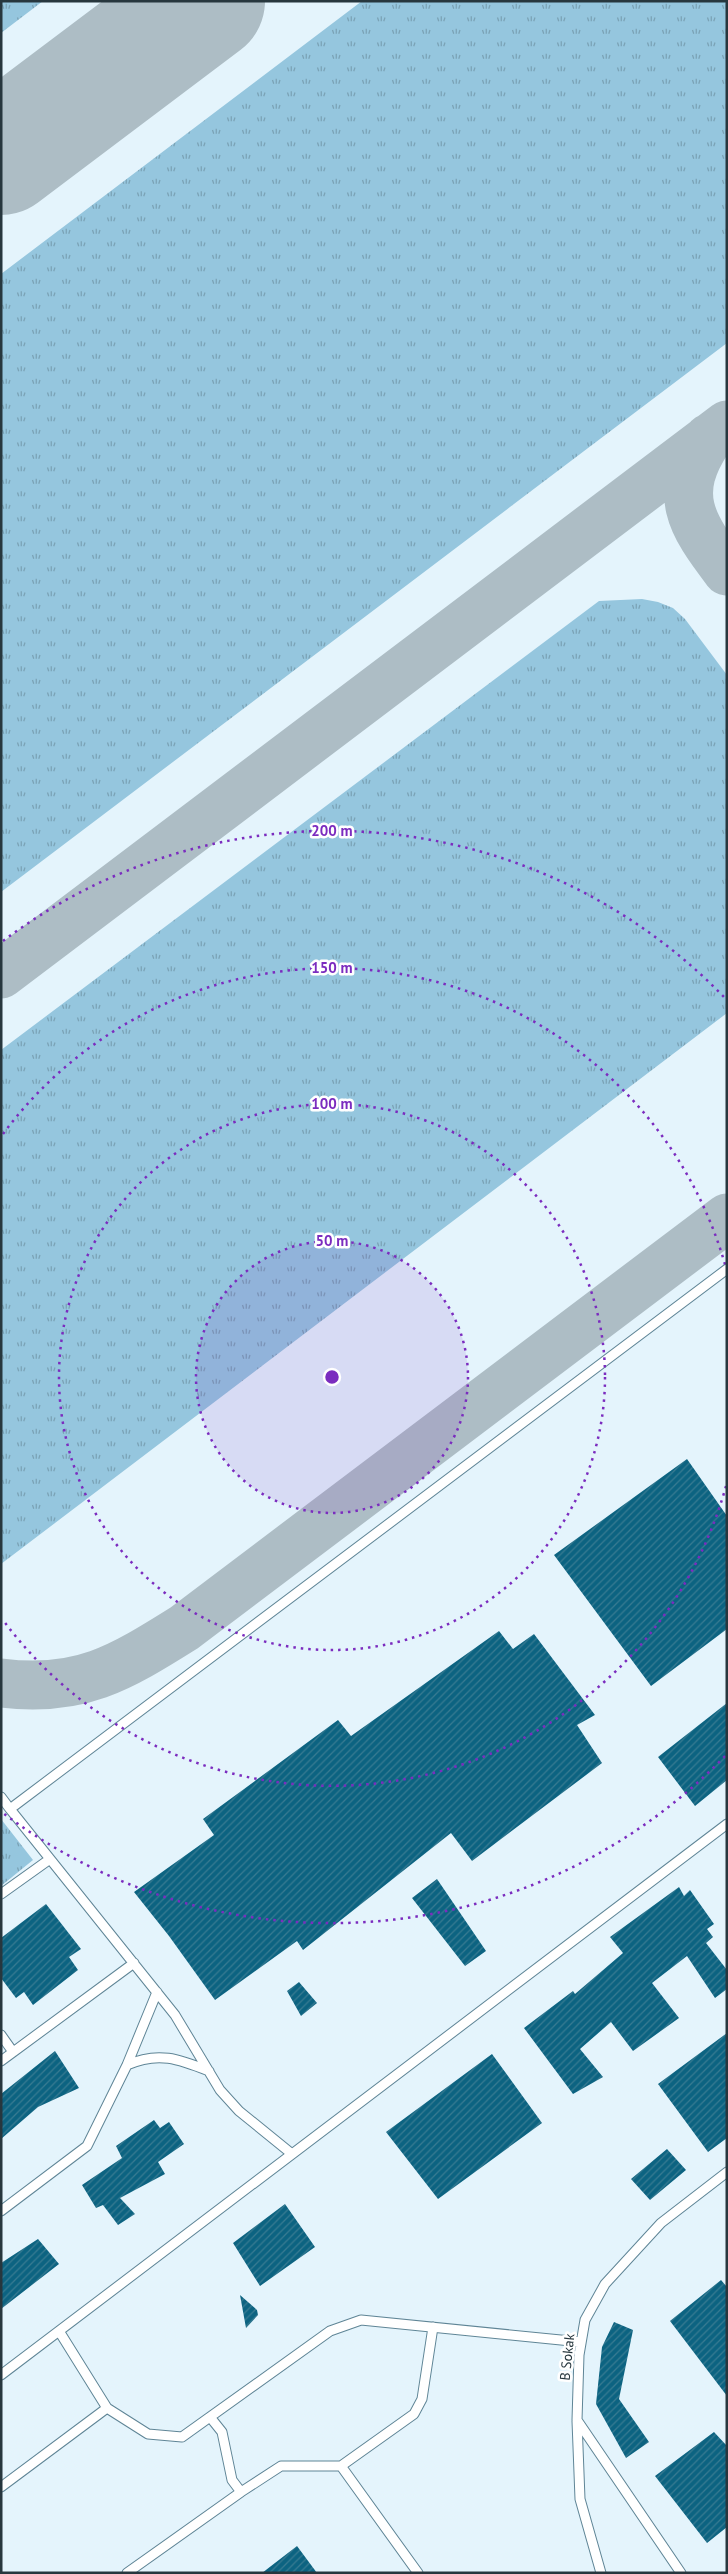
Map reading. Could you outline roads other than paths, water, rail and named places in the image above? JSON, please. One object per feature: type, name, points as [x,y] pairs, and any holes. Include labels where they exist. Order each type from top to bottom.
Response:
[{"type":"lane","points":[[6,1809],[727,1269]]},
{"type":"lane","points":[[1,1798],[6,1809],[50,1859],[175,2014],[220,2090],[239,2112],[292,2154]]},
{"type":"lane","points":[[1,2375],[727,1824]]},
{"type":"lane","points":[[1,1894],[50,1859]]},
{"type":"lane","points":[[1,2061],[134,1963]]},
{"type":"lane","points":[[1,2211],[86,2146],[127,2065],[157,1992]]},
{"type":"lane","points":[[1,2035],[13,2052]]},
{"type":"lane","points":[[127,2065],[144,2057],[163,2057],[183,2060],[209,2071]]},
{"type":"lane","name":"B Sokak","points":[[601,2573],[580,2499],[577,2420],[578,2355],[585,2320],[604,2284],[661,2223],[727,2172]]},
{"type":"lane","points":[[59,2331],[107,2408],[148,2434],[182,2436],[330,2331],[361,2320],[581,2342]]},
{"type":"lane","points":[[127,2573],[281,2466],[341,2466],[414,2414],[422,2399],[433,2327]]},
{"type":"lane","points":[[1,2487],[107,2408]]},
{"type":"lane","points":[[210,2416],[222,2432],[232,2480],[241,2492]]},
{"type":"lane","points":[[577,2420],[681,2573]]},
{"type":"lane","points":[[341,2466],[418,2573]]}]
